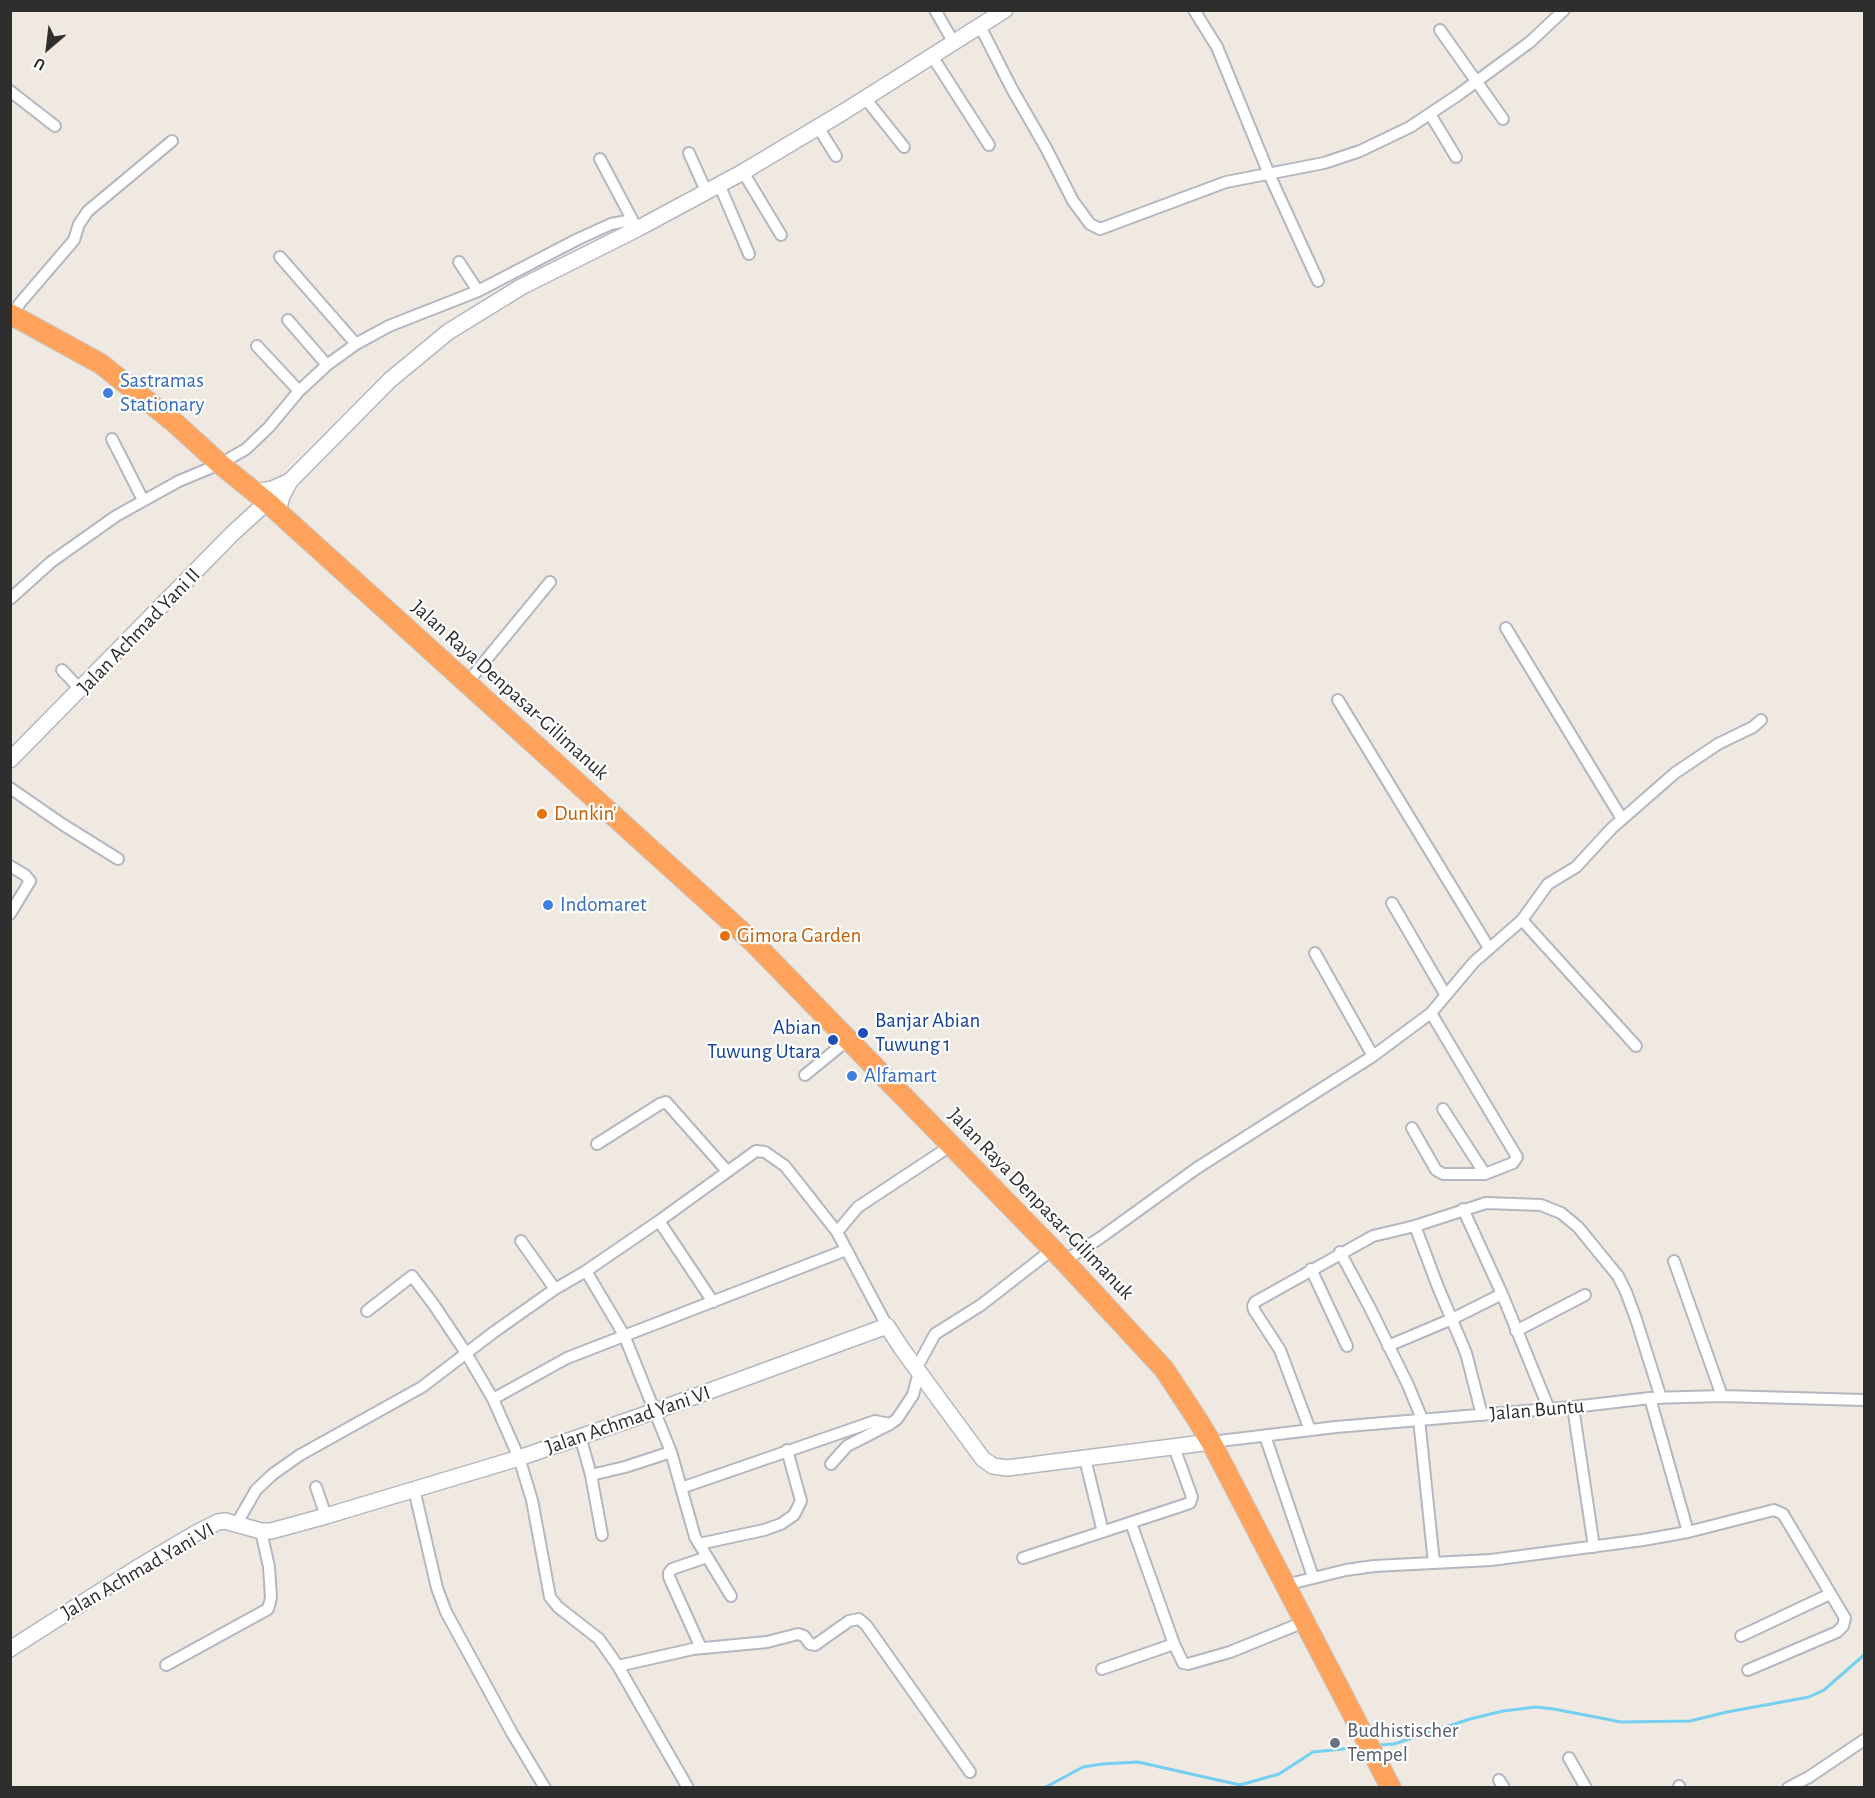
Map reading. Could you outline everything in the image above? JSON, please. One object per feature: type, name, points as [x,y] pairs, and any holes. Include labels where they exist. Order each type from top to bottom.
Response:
[{"type":"highway","name":"Jalan Raya Denpasar-Gilimanuk","points":[[13,315],[101,364],[267,502],[735,925],[849,1038],[1058,1255],[1164,1369],[1211,1442],[1390,1788]]},
{"type":"street","points":[[935,10],[954,43]]},
{"type":"street","points":[[267,502],[282,496],[290,481],[384,386],[457,326],[496,301],[634,224],[743,172],[1005,10]]},
{"type":"street","points":[[1194,10],[1218,47],[1269,174],[1318,281]]},
{"type":"street","points":[[980,26],[1083,217],[1095,228],[1107,228],[1226,182],[1324,163],[1360,151],[1410,127],[1430,114],[1530,42],[1564,10]]},
{"type":"street","points":[[1440,30],[1503,119]]},
{"type":"street","points":[[932,57],[988,145]]},
{"type":"street","points":[[10,91],[55,126]]},
{"type":"street","points":[[864,98],[904,147]]},
{"type":"street","points":[[1430,114],[1456,157]]},
{"type":"street","points":[[818,127],[836,156]]},
{"type":"street","points":[[13,315],[20,303],[74,240],[79,224],[88,211],[172,141]]},
{"type":"street","points":[[689,153],[713,188],[749,254]]},
{"type":"street","points":[[600,159],[634,224]]},
{"type":"street","points":[[743,172],[781,235]]},
{"type":"street","points":[[10,599],[51,562],[116,516],[179,481],[238,454],[259,438],[299,391],[327,365],[356,344],[389,326],[478,291],[611,224],[634,224]]},
{"type":"street","points":[[280,257],[356,344]]},
{"type":"street","points":[[459,262],[478,291]]},
{"type":"street","points":[[524,267],[531,282]]},
{"type":"street","points":[[288,320],[327,365]]},
{"type":"street","points":[[257,346],[299,391]]},
{"type":"street","points":[[112,439],[143,500]]},
{"type":"street","points":[[267,502],[272,489],[290,481]]},
{"type":"street","name":"Jalan Achmad Yani II","points":[[10,760],[233,533],[267,502]]},
{"type":"street","points":[[467,683],[550,582]]},
{"type":"street","points":[[1506,628],[1622,819]]},
{"type":"street","points":[[62,670],[81,690]]},
{"type":"street","points":[[1338,700],[1489,948]]},
{"type":"street","points":[[831,1464],[847,1446],[904,1410],[913,1395],[915,1367],[935,1334],[1058,1255],[1100,1238],[1206,1162],[1373,1056],[1431,1013],[1445,994],[1489,948],[1522,920],[1548,884],[1576,867],[1622,819],[1675,773],[1718,744],[1753,727],[1761,720]]},
{"type":"street","points":[[10,788],[62,825],[118,859]]},
{"type":"street","points":[[10,866],[30,881],[10,914]]},
{"type":"street","points":[[1392,903],[1445,994]]},
{"type":"street","points":[[1522,920],[1636,1046]]},
{"type":"street","points":[[1315,953],[1373,1056]]},
{"type":"street","points":[[1412,1128],[1436,1170],[1440,1173],[1485,1174],[1513,1163],[1516,1155],[1431,1013]]},
{"type":"street","points":[[805,1075],[849,1038]]},
{"type":"street","points":[[597,1144],[666,1102],[727,1171]]},
{"type":"street","points":[[1443,1109],[1485,1174]]},
{"type":"street","points":[[837,1232],[858,1206],[952,1145]]},
{"type":"street","points":[[237,1523],[255,1490],[273,1474],[311,1449],[422,1387],[555,1289],[586,1271],[757,1151],[772,1156],[785,1166],[837,1232],[887,1326],[983,1459],[993,1466],[1007,1468],[1211,1442]]},
{"type":"street","points":[[1310,1430],[1280,1350],[1253,1306],[1255,1302],[1340,1252],[1373,1236],[1415,1226],[1486,1203],[1541,1205],[1561,1213],[1578,1227],[1617,1276],[1626,1292],[1636,1319],[1688,1532]]},
{"type":"street","points":[[1463,1209],[1502,1294],[1549,1409]]},
{"type":"street","points":[[659,1221],[713,1302]]},
{"type":"street","points":[[1415,1226],[1466,1353],[1482,1415]]},
{"type":"street","points":[[521,1241],[555,1289]]},
{"type":"street","points":[[493,1399],[567,1358],[846,1250]]},
{"type":"street","points":[[1340,1252],[1370,1308],[1420,1419],[1434,1563]]},
{"type":"street","points":[[1674,1261],[1722,1396]]},
{"type":"street","points":[[1311,1269],[1347,1346]]},
{"type":"street","points":[[586,1271],[624,1335],[671,1452],[699,1544],[731,1596]]},
{"type":"street","points":[[367,1311],[412,1276],[466,1353],[493,1399],[519,1458],[531,1494],[550,1597],[558,1607],[599,1639],[618,1666],[688,1788]]},
{"type":"street","points":[[1388,1346],[1452,1319],[1502,1294]]},
{"type":"street","points":[[1516,1331],[1585,1295]]},
{"type":"street","name":"Jalan Achmad Yani VI","points":[[10,1649],[69,1610],[218,1522],[237,1523],[261,1531],[279,1530],[519,1458],[656,1412],[887,1326]]},
{"type":"street","name":"Jalan Buntu","points":[[1211,1442],[1420,1419],[1656,1398],[1722,1396],[1864,1400]]},
{"type":"street","points":[[1573,1407],[1594,1547]]},
{"type":"street","points":[[681,1488],[875,1421],[886,1423]]},
{"type":"street","points":[[580,1436],[591,1474],[602,1535]]},
{"type":"street","points":[[1265,1436],[1313,1577]]},
{"type":"street","points":[[1023,1558],[1192,1501],[1174,1447]]},
{"type":"street","points":[[699,1544],[764,1530],[781,1524],[794,1515],[801,1501],[787,1450]]},
{"type":"street","points":[[591,1474],[625,1467],[671,1452]]},
{"type":"street","points":[[1085,1459],[1102,1532]]},
{"type":"street","points":[[316,1487],[326,1516]]},
{"type":"street","points":[[414,1490],[437,1588],[446,1612],[506,1723],[545,1788]]},
{"type":"street","points":[[1285,1585],[1313,1577],[1374,1566],[1491,1560],[1594,1547],[1688,1532],[1774,1510],[1783,1514],[1845,1618],[1843,1626],[1837,1632],[1748,1670]]},
{"type":"street","points":[[1131,1523],[1182,1661],[1188,1664],[1230,1652],[1304,1622]]},
{"type":"street","points":[[165,1665],[268,1609],[271,1598],[269,1568],[261,1531]]},
{"type":"street","points":[[701,1648],[669,1573],[672,1569],[707,1557]]},
{"type":"street","points":[[1741,1636],[1830,1594]]},
{"type":"street","points":[[618,1666],[701,1648],[749,1644],[798,1634],[804,1636],[810,1644],[815,1645],[849,1621],[859,1619],[970,1772]]},
{"type":"street","points":[[1102,1669],[1174,1644]]},
{"type":"street","points":[[1788,1788],[1809,1777],[1864,1740]]},
{"type":"street","points":[[1569,1758],[1586,1788]]},
{"type":"waterway","points":[[1378,1745],[1394,1744],[1470,1719],[1503,1711],[1536,1707],[1621,1722],[1690,1721],[1809,1697],[1824,1690],[1864,1655]]},
{"type":"waterway","points":[[1044,1788],[1083,1767],[1138,1762],[1240,1785],[1279,1774],[1313,1752],[1362,1747]]},
{"type":"place","name":"Sastramas Stationary","points":[[108,393]]},
{"type":"place","name":"Dunkin'","points":[[542,814]]},
{"type":"place","name":"Indomaret","points":[[548,905]]},
{"type":"place","name":"Gimora Garden","points":[[725,936]]},
{"type":"place","name":"Banjar Abian Tuwung 1","points":[[863,1033]]},
{"type":"place","name":"Abian Tuwung Utara","points":[[833,1040]]},
{"type":"place","name":"Alfamart","points":[[852,1076]]},
{"type":"place","name":"Budhistischer Tempel","points":[[1335,1743]]}]
